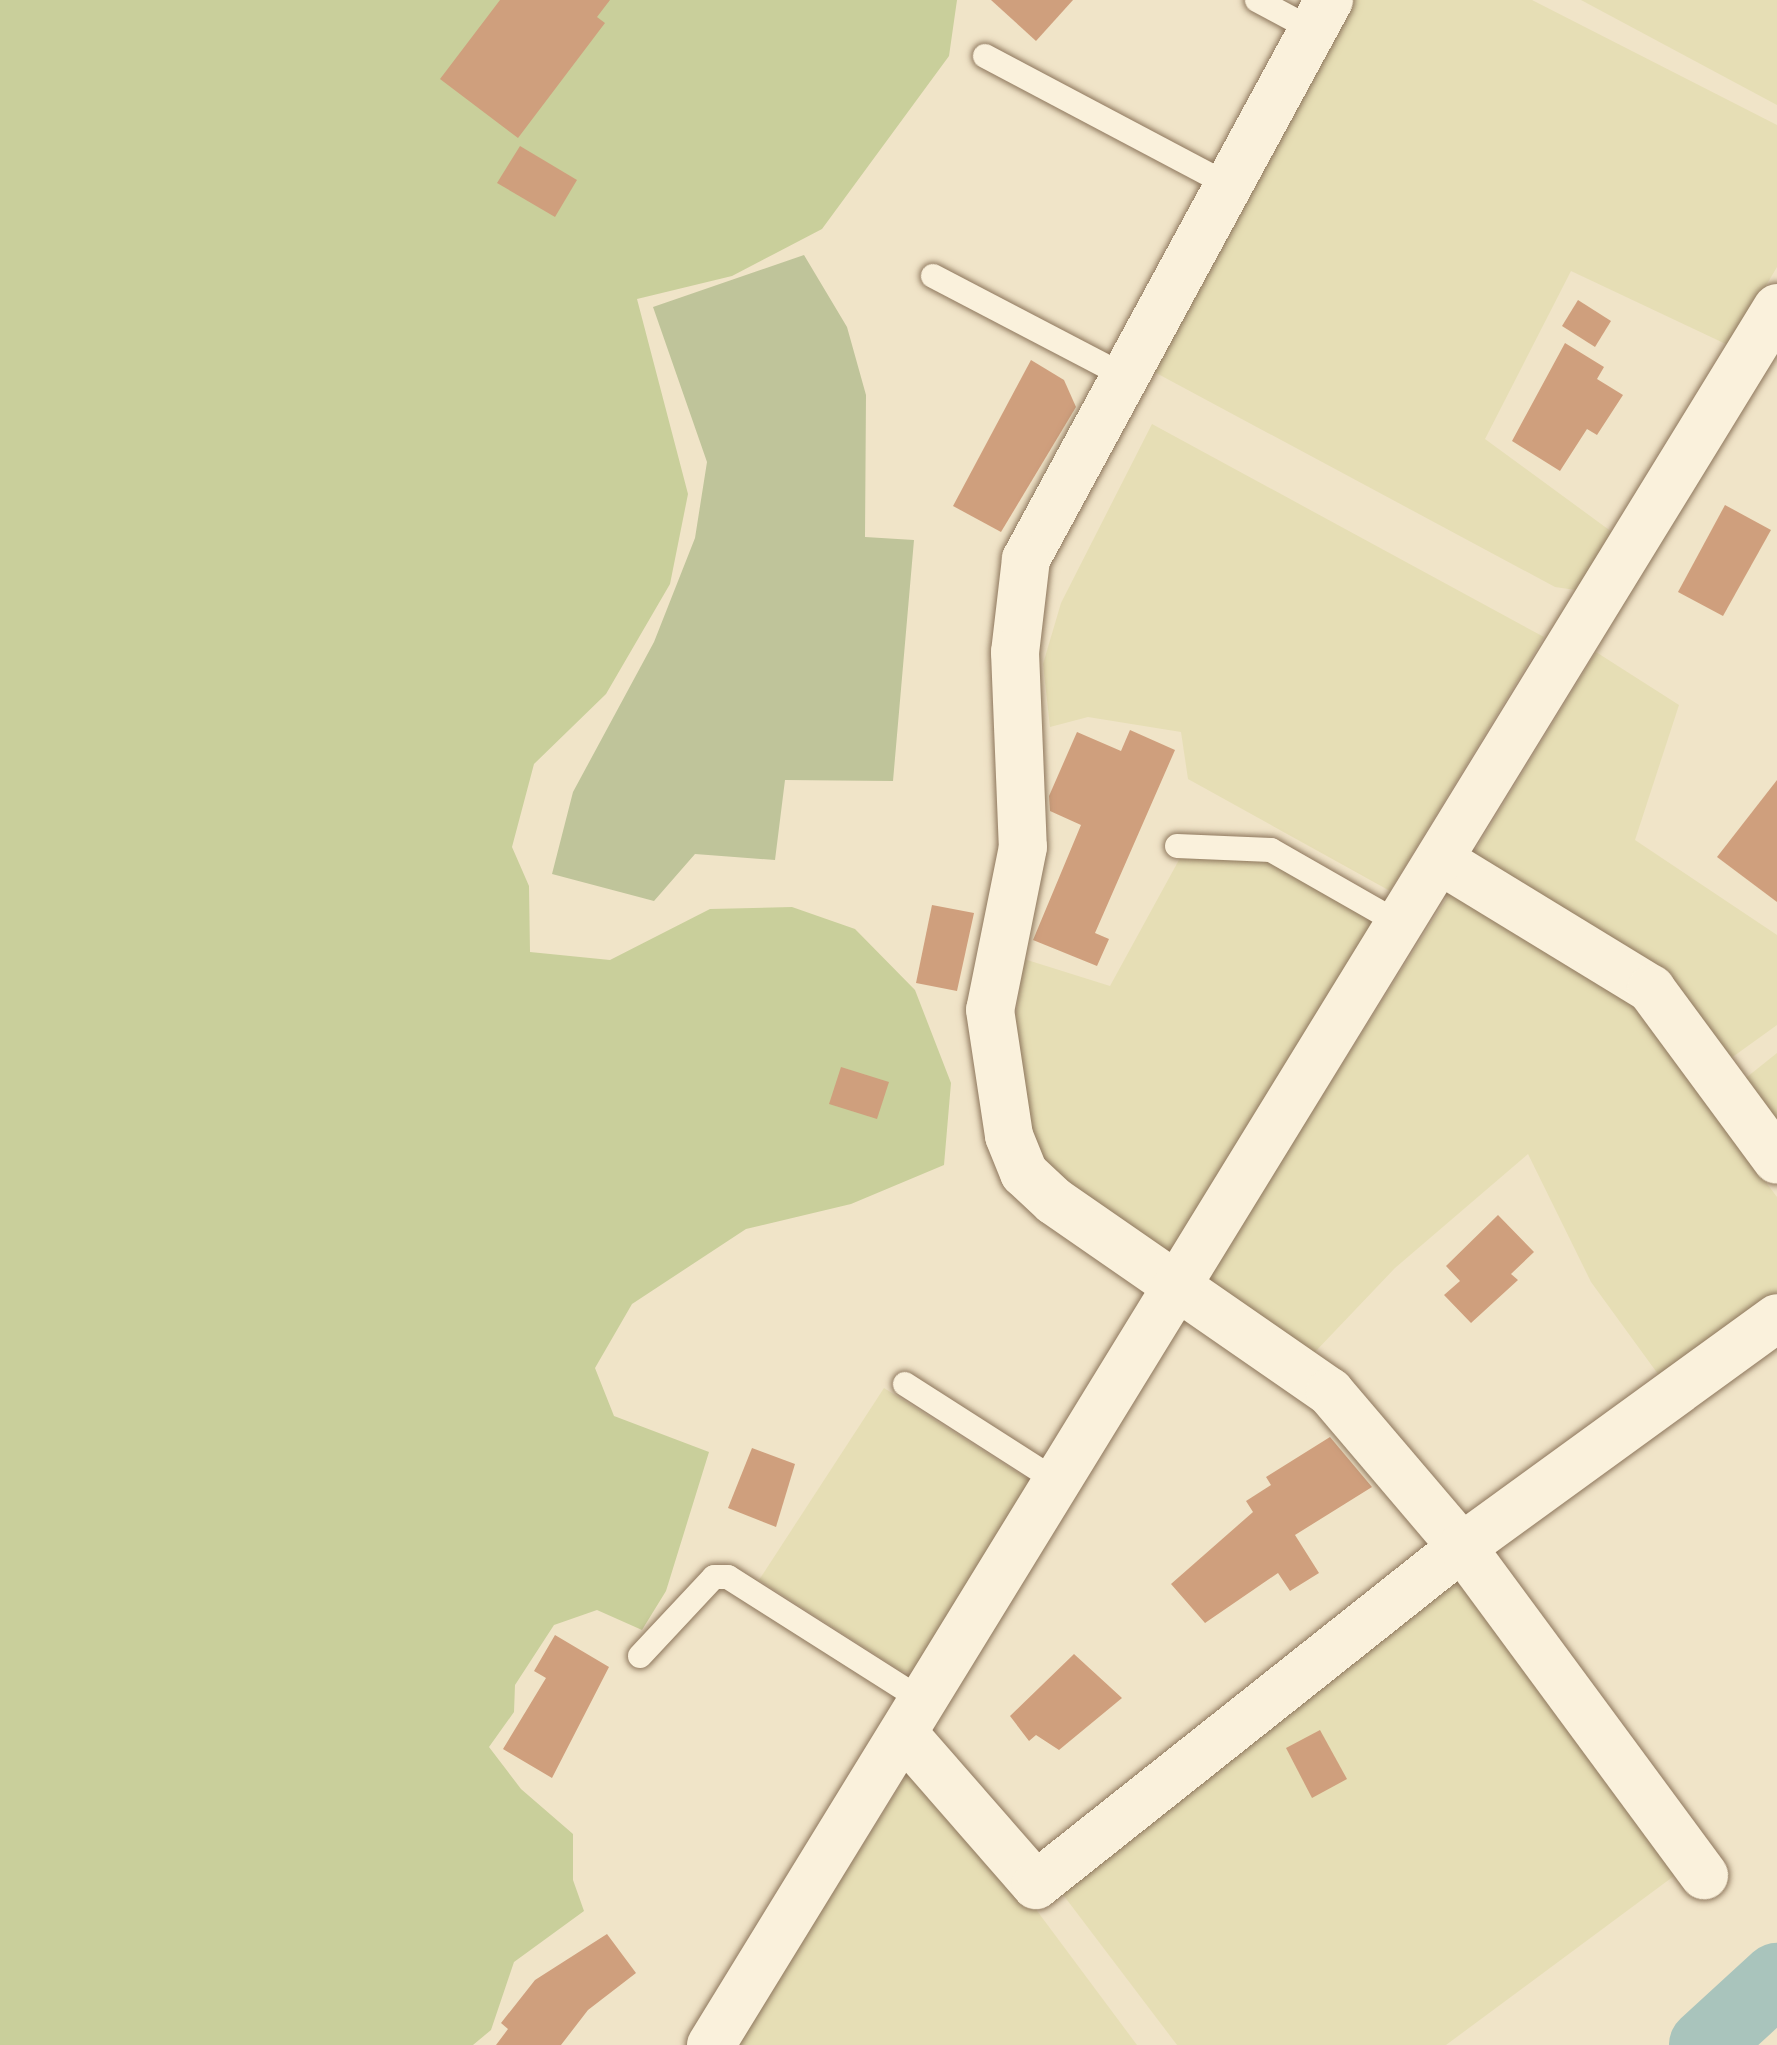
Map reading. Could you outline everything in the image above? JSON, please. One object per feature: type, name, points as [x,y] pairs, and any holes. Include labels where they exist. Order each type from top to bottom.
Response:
[{"type":"street","points":[[1321,15],[1026,559],[1015,652],[1023,847],[991,1010],[1010,1136],[1024,1174],[1330,1392],[1462,1547],[1704,1875]]},
{"type":"street","points":[[711,2045],[1179,1282],[1404,926],[1777,308]]},
{"type":"street","points":[[1443,862],[1651,989],[1777,1160]]},
{"type":"street","points":[[915,1719],[1036,1885],[1462,1547],[1777,1318]]},
{"type":"lane","points":[[1257,0],[1321,15]]},
{"type":"lane","points":[[985,56],[1229,184]]},
{"type":"lane","points":[[933,276],[1128,378]]},
{"type":"lane","points":[[1177,846],[1270,850],[1404,926]]},
{"type":"lane","points":[[905,1384],[1058,1482]]},
{"type":"lane","points":[[640,1656],[714,1577],[728,1577],[915,1719]]},
{"type":"shaded area","points":[[1351,0],[1532,0],[1777,125],[1777,267],[1730,346],[1571,271],[1485,439],[1612,532],[1576,590],[1555,587],[1145,367]]},
{"type":"shaded area","points":[[1581,0],[1777,0],[1777,105]]},
{"type":"shaded area","points":[[1152,424],[1544,637],[1390,891],[1188,779],[1181,732],[1088,717],[1050,727],[1043,664],[1061,603]]},
{"type":"shaded area","points":[[1596,652],[1679,705],[1635,840],[1777,935],[1777,1025],[1727,1061],[1470,859]]},
{"type":"shaded area","points":[[1180,858],[1268,860],[1378,922],[1170,1252],[1049,1170],[1032,1138],[1015,1020],[1024,959],[1110,986]]},
{"type":"shaded area","points":[[1450,893],[1631,1003],[1777,1197],[1777,1292],[1663,1381],[1591,1282],[1528,1154],[1395,1268],[1314,1353],[1206,1280]]},
{"type":"shaded area","points":[[1777,1053],[1777,1127],[1742,1081]]},
{"type":"shaded area","points":[[884,1388],[1036,1484],[919,1673],[901,1671],[759,1580]]},
{"type":"shaded area","points":[[1452,1575],[1470,1579],[1678,1873],[1446,2045],[1177,2045],[1061,1892]]},
{"type":"shaded area","points":[[914,1763],[1026,1896],[1137,2045],[738,2045]]},
{"type":"green space","points":[[0,0],[957,0],[949,56],[822,229],[732,276],[637,299],[688,494],[670,584],[606,694],[534,764],[512,847],[529,886],[530,952],[610,960],[710,909],[792,907],[855,929],[915,990],[951,1083],[944,1165],[851,1204],[746,1229],[632,1304],[595,1368],[614,1416],[709,1452],[666,1591],[642,1630],[597,1610],[554,1625],[515,1685],[514,1712],[489,1747],[521,1789],[573,1834],[573,1880],[584,1911],[514,1962],[491,2030],[473,2045],[0,2045]]},
{"type":"green space","points":[[804,255],[847,327],[866,395],[865,537],[914,540],[893,781],[785,780],[775,860],[695,854],[654,901],[552,874],[573,792],[654,642],[695,538],[707,462],[653,307]]},
{"type":"building","points":[[500,0],[610,0],[597,17],[605,23],[518,138],[440,79]]},
{"type":"building","points":[[991,0],[1073,0],[1036,41]]},
{"type":"building","points":[[520,146],[577,180],[555,217],[497,183]]},
{"type":"building","points":[[1578,300],[1611,321],[1595,347],[1562,326]]},
{"type":"building","points":[[1565,343],[1604,367],[1597,379],[1623,395],[1597,435],[1587,429],[1560,471],[1512,441]]},
{"type":"building","points":[[1031,360],[1064,380],[1076,407],[1001,532],[953,506]]},
{"type":"building","points":[[1725,505],[1771,530],[1723,616],[1678,592]]},
{"type":"building","points":[[1130,730],[1175,750],[1095,933],[1109,939],[1097,966],[1033,940],[1081,825],[1050,811],[1049,796],[1077,732],[1121,751]]},
{"type":"building","points":[[1777,780],[1777,902],[1717,857]]},
{"type":"building","points":[[932,905],[974,913],[957,991],[916,983]]},
{"type":"building","points":[[841,1067],[889,1082],[877,1119],[829,1104]]},
{"type":"building","points":[[1498,1215],[1534,1252],[1511,1274],[1518,1280],[1471,1323],[1444,1295],[1460,1281],[1446,1266]]},
{"type":"building","points":[[1330,1437],[1372,1487],[1295,1535],[1319,1573],[1290,1591],[1278,1573],[1205,1623],[1171,1584],[1253,1512],[1246,1501],[1271,1485],[1266,1477]]},
{"type":"building","points":[[752,1448],[795,1464],[776,1527],[728,1508]]},
{"type":"building","points":[[555,1635],[609,1667],[552,1778],[503,1749],[546,1678],[534,1671]]},
{"type":"building","points":[[1074,1654],[1122,1698],[1059,1750],[1036,1735],[1029,1741],[1010,1716]]},
{"type":"building","points":[[1320,1730],[1347,1779],[1312,1798],[1286,1748]]},
{"type":"building","points":[[607,1934],[636,1973],[588,2010],[561,2045],[496,2045],[508,2029],[501,2023],[535,1980]]},
{"type":"waterway","points":[[1705,2045],[1777,1979]]}]
